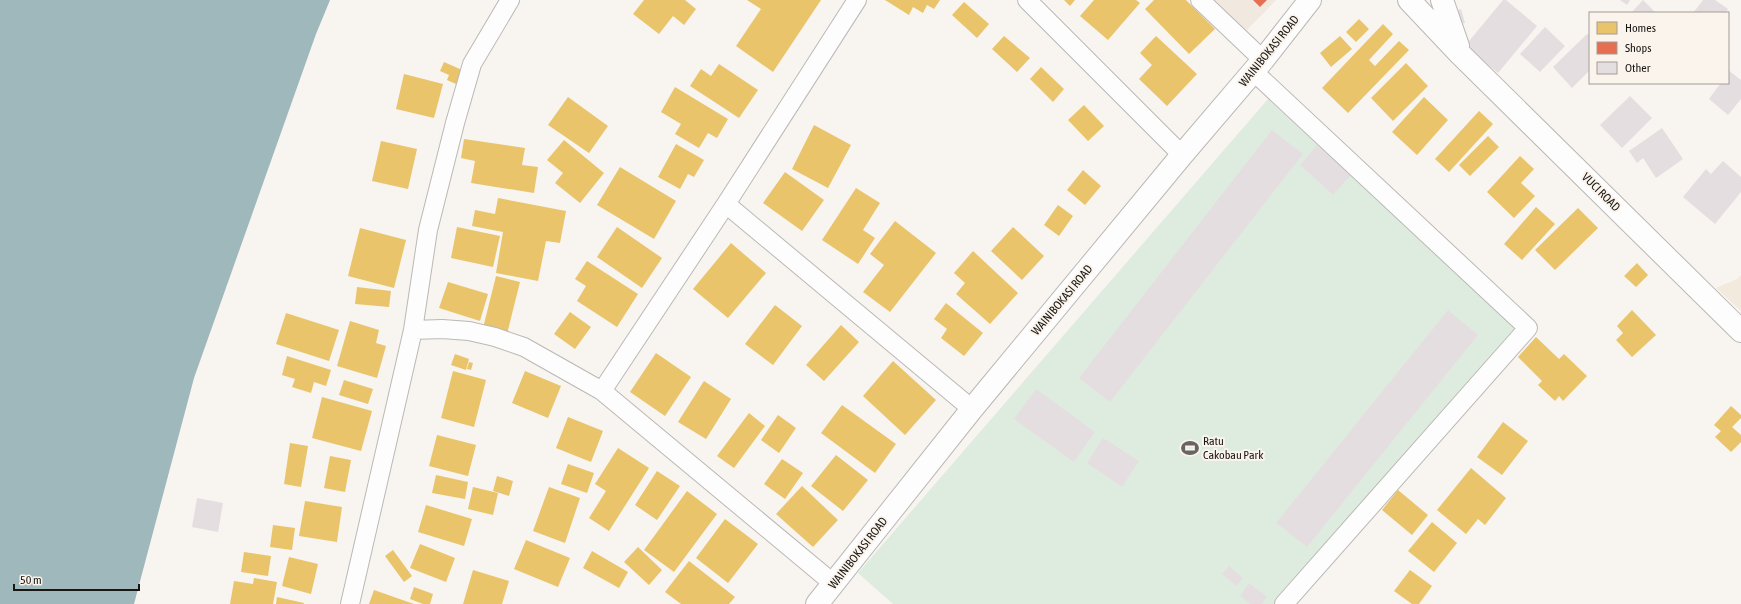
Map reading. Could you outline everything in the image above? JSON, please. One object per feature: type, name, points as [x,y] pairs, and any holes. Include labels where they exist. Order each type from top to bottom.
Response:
[{"type":"main road","name":"WAINIBOKASI ROAD","points":[[817,604],[972,409],[1182,155],[1258,66],[1310,0]]},
{"type":"main road","name":"VUCI ROAD","points":[[1409,0],[1460,54],[1741,331]]},
{"type":"main road","name":"VUCI ROAD","points":[[1442,0],[1460,54]]},
{"type":"street","points":[[350,604],[413,330],[428,230],[470,71],[472,64],[510,0]]},
{"type":"street","points":[[1027,0],[1182,155]]},
{"type":"street","points":[[1200,0],[1258,66],[1528,328],[1284,604]]},
{"type":"street","points":[[602,392],[726,204],[853,1]]},
{"type":"street","points":[[726,204],[972,409]]},
{"type":"street","points":[[413,330],[449,329],[469,331],[495,337],[524,347],[602,392],[834,584]]},
{"type":"shaded area","points":[[1194,0],[1276,0],[1248,29],[1239,43]]},
{"type":"shaded area","points":[[1741,275],[1741,311],[1716,288],[1737,279]]},
{"type":"green space","name":"Ratu Cakobau Park","points":[[1268,99],[1523,323],[1280,604],[893,604],[858,573]]},
{"type":"water","points":[[0,0],[330,0],[316,34],[194,378],[134,604],[0,604]]},
{"type":"building: Homes","points":[[644,0],[685,0],[696,9],[684,25],[673,16],[659,34],[633,14]]},
{"type":"building: Homes","points":[[747,0],[821,0],[773,72],[736,46],[761,9]]},
{"type":"building: Homes","points":[[885,0],[940,0],[934,9],[927,5],[923,13],[913,7],[909,15]]},
{"type":"building: Homes","points":[[1064,0],[1075,0],[1070,6]]},
{"type":"building: Homes","points":[[1094,0],[1136,0],[1140,3],[1108,40],[1080,16]]},
{"type":"building: Homes","points":[[1154,0],[1186,0],[1215,29],[1189,54],[1145,9]]},
{"type":"building: Homes","points":[[964,2],[989,24],[977,38],[952,15]]},
{"type":"building: Homes","points":[[1359,19],[1369,29],[1356,42],[1346,32]]},
{"type":"building: Homes","points":[[1383,24],[1393,34],[1369,60],[1375,66],[1399,41],[1409,50],[1348,113],[1322,88]]},
{"type":"building: Homes","points":[[1004,36],[1030,58],[1017,72],[992,49]]},
{"type":"building: Homes","points":[[1156,36],[1197,74],[1167,106],[1139,79],[1152,65],[1140,53]]},
{"type":"building: Homes","points":[[1340,36],[1352,49],[1331,67],[1320,53]]},
{"type":"building: Homes","points":[[444,62],[462,70],[456,84],[447,80],[449,75],[440,71]]},
{"type":"building: Homes","points":[[1406,63],[1428,86],[1393,121],[1371,98]]},
{"type":"building: Homes","points":[[719,64],[758,90],[739,118],[690,86],[701,69],[711,76]]},
{"type":"building: Homes","points":[[1041,67],[1064,89],[1053,102],[1030,79]]},
{"type":"building: Homes","points":[[404,74],[443,84],[434,118],[396,109]]},
{"type":"building: Homes","points":[[675,87],[728,119],[717,138],[708,133],[699,148],[675,134],[681,124],[661,112]]},
{"type":"building: Homes","points":[[568,97],[608,126],[589,153],[548,125]]},
{"type":"building: Homes","points":[[1424,97],[1448,120],[1417,155],[1392,132]]},
{"type":"building: Homes","points":[[1084,105],[1104,126],[1088,141],[1068,120]]},
{"type":"building: Homes","points":[[1479,111],[1493,124],[1449,172],[1435,159]]},
{"type":"building: Homes","points":[[814,125],[851,145],[828,188],[792,169]]},
{"type":"building: Homes","points":[[1488,136],[1499,147],[1470,176],[1459,165]]},
{"type":"building: Homes","points":[[464,139],[525,148],[522,165],[538,167],[534,193],[471,183],[475,161],[461,158]]},
{"type":"building: Homes","points":[[564,140],[604,173],[580,203],[555,183],[563,173],[547,160]]},
{"type":"building: Homes","points":[[381,141],[417,149],[408,189],[372,181]]},
{"type":"building: Homes","points":[[676,144],[704,160],[694,177],[688,174],[680,189],[658,177]]},
{"type":"building: Homes","points":[[1520,156],[1534,169],[1521,183],[1535,196],[1514,218],[1487,192]]},
{"type":"building: Homes","points":[[620,167],[676,201],[654,239],[597,205]]},
{"type":"building: Homes","points":[[1083,170],[1101,186],[1085,205],[1067,190]]},
{"type":"building: Homes","points":[[785,172],[824,200],[802,231],[763,203]]},
{"type":"building: Homes","points":[[856,188],[880,203],[863,230],[875,238],[858,264],[822,240]]},
{"type":"building: Homes","points":[[498,198],[566,211],[560,243],[546,241],[538,281],[496,273],[503,232],[472,226],[475,210],[495,214]]},
{"type":"building: Homes","points":[[1058,205],[1073,216],[1059,236],[1044,225]]},
{"type":"building: Homes","points":[[1536,207],[1555,224],[1522,260],[1504,244]]},
{"type":"building: Homes","points":[[1578,208],[1598,228],[1555,270],[1535,250]]},
{"type":"building: Homes","points":[[895,221],[936,253],[890,312],[863,292],[884,265],[870,254]]},
{"type":"building: Homes","points":[[457,227],[500,236],[493,267],[451,258]]},
{"type":"building: Homes","points":[[617,227],[662,258],[642,288],[597,257]]},
{"type":"building: Homes","points":[[1013,227],[1044,256],[1022,280],[991,251]]},
{"type":"building: Homes","points":[[360,228],[406,240],[394,288],[348,276]]},
{"type":"building: Homes","points":[[731,243],[766,273],[728,318],[693,289]]},
{"type":"building: Homes","points":[[973,251],[1018,293],[990,324],[956,294],[965,283],[954,273]]},
{"type":"building: Homes","points":[[587,261],[638,294],[617,327],[577,301],[586,286],[575,279]]},
{"type":"building: Homes","points":[[1637,263],[1648,275],[1636,287],[1624,276]]},
{"type":"building: Homes","points":[[496,276],[520,282],[507,334],[483,328]]},
{"type":"building: Homes","points":[[448,282],[488,294],[480,321],[439,308]]},
{"type":"building: Homes","points":[[357,287],[391,291],[389,307],[355,304]]},
{"type":"building: Homes","points":[[946,303],[983,333],[964,356],[941,338],[947,329],[934,319]]},
{"type":"building: Homes","points":[[775,305],[802,326],[773,365],[745,344]]},
{"type":"building: Homes","points":[[1632,310],[1656,335],[1632,357],[1616,340],[1623,333],[1617,326]]},
{"type":"building: Homes","points":[[570,312],[591,327],[575,349],[554,334]]},
{"type":"building: Homes","points":[[286,313],[339,330],[329,361],[276,344]]},
{"type":"building: Homes","points":[[350,321],[379,330],[376,343],[386,346],[377,378],[337,366]]},
{"type":"building: Homes","points":[[841,325],[859,342],[824,381],[806,365]]},
{"type":"building: Homes","points":[[1536,337],[1559,359],[1564,354],[1587,376],[1563,401],[1559,396],[1555,401],[1538,385],[1542,381],[1518,357]]},
{"type":"building: Homes","points":[[656,353],[691,377],[665,416],[630,392]]},
{"type":"building: Homes","points":[[455,354],[469,359],[466,370],[451,365]]},
{"type":"building: Homes","points":[[287,356],[331,370],[326,386],[314,382],[311,393],[292,387],[295,379],[282,375]]},
{"type":"building: Homes","points":[[893,361],[936,400],[905,435],[863,396]]},
{"type":"building: Homes","points":[[469,362],[473,363],[471,370],[467,369]]},
{"type":"building: Homes","points":[[453,371],[486,380],[474,427],[441,418]]},
{"type":"building: Homes","points":[[525,371],[561,386],[548,418],[512,403]]},
{"type":"building: Homes","points":[[344,380],[373,389],[368,404],[339,395]]},
{"type":"building: Homes","points":[[704,381],[731,399],[706,439],[678,422]]},
{"type":"building: Homes","points":[[322,397],[372,411],[361,451],[312,438]]},
{"type":"building: Homes","points":[[842,405],[896,444],[875,473],[821,433]]},
{"type":"building: Homes","points":[[1731,406],[1741,415],[1741,418],[1732,427],[1741,435],[1741,442],[1731,452],[1715,437],[1721,431],[1714,425]]},
{"type":"building: Homes","points":[[749,413],[765,426],[734,468],[717,456]]},
{"type":"building: Homes","points":[[778,415],[796,428],[779,453],[761,440]]},
{"type":"building: Homes","points":[[568,417],[603,431],[591,462],[556,448]]},
{"type":"building: Homes","points":[[1503,422],[1528,441],[1502,475],[1477,457]]},
{"type":"building: Homes","points":[[437,435],[476,445],[468,476],[429,466]]},
{"type":"building: Homes","points":[[290,443],[308,446],[301,487],[284,484]]},
{"type":"building: Homes","points":[[618,448],[649,468],[609,531],[589,518],[606,491],[595,484]]},
{"type":"building: Homes","points":[[836,455],[868,480],[843,511],[811,486]]},
{"type":"building: Homes","points":[[330,456],[351,460],[345,492],[324,488]]},
{"type":"building: Homes","points":[[782,459],[803,473],[785,499],[764,484]]},
{"type":"building: Homes","points":[[568,464],[594,473],[587,493],[561,484]]},
{"type":"building: Homes","points":[[1471,468],[1506,498],[1485,525],[1478,519],[1466,534],[1437,510]]},
{"type":"building: Homes","points":[[657,471],[680,486],[657,520],[635,505]]},
{"type":"building: Homes","points":[[436,475],[468,482],[465,499],[432,493]]},
{"type":"building: Homes","points":[[497,476],[513,481],[509,496],[493,491]]},
{"type":"building: Homes","points":[[802,486],[838,520],[813,547],[776,514]]},
{"type":"building: Homes","points":[[473,487],[498,493],[493,515],[468,509]]},
{"type":"building: Homes","points":[[549,487],[580,498],[565,543],[533,531]]},
{"type":"building: Homes","points":[[1398,490],[1428,515],[1412,535],[1382,510]]},
{"type":"building: Homes","points":[[687,491],[717,514],[674,572],[644,550]]},
{"type":"building: Homes","points":[[305,501],[342,507],[337,542],[299,536]]},
{"type":"building: Homes","points":[[426,505],[472,519],[464,546],[418,532]]},
{"type":"building: Homes","points":[[725,519],[758,544],[728,583],[696,558]]},
{"type":"building: Homes","points":[[1432,522],[1457,543],[1434,572],[1408,551]]},
{"type":"building: Homes","points":[[273,525],[295,528],[292,550],[270,547]]},
{"type":"building: Homes","points":[[526,540],[570,558],[558,587],[514,569]]},
{"type":"building: Homes","points":[[420,544],[455,558],[446,582],[410,568]]},
{"type":"building: Homes","points":[[638,547],[662,570],[649,585],[624,562]]},
{"type":"building: Homes","points":[[393,550],[412,576],[404,582],[385,556]]},
{"type":"building: Homes","points":[[592,551],[628,572],[619,588],[583,568]]},
{"type":"building: Homes","points":[[244,552],[271,556],[268,576],[241,572]]},
{"type":"building: Homes","points":[[289,557],[318,564],[311,594],[282,586]]},
{"type":"building: Homes","points":[[689,561],[735,597],[729,604],[681,604],[665,592]]},
{"type":"building: Homes","points":[[473,570],[509,581],[502,604],[463,604]]},
{"type":"building: Homes","points":[[1410,570],[1432,586],[1419,604],[1412,604],[1394,591]]},
{"type":"building: Homes","points":[[254,578],[277,582],[273,604],[230,604],[234,581],[253,584]]},
{"type":"building: Homes","points":[[414,587],[433,594],[430,604],[423,604],[410,599]]},
{"type":"building: Homes","points":[[374,590],[414,604],[369,604]]},
{"type":"building: Homes","points":[[277,597],[304,603],[304,604],[276,604]]},
{"type":"building: Shops","points":[[1253,0],[1267,0],[1260,7]]},
{"type":"building: Other","points":[[1503,0],[1506,0],[1537,26],[1498,73],[1465,46]]},
{"type":"building: Other","points":[[1620,0],[1630,0],[1627,5]]},
{"type":"building: Other","points":[[1643,0],[1655,12],[1632,12]]},
{"type":"building: Other","points":[[1703,0],[1715,0],[1728,9],[1726,12],[1694,12]]},
{"type":"building: Other","points":[[1461,9],[1465,23],[1455,25],[1451,12]]},
{"type":"building: Other","points":[[1545,27],[1565,46],[1540,72],[1520,54]]},
{"type":"building: Other","points":[[1587,34],[1589,35],[1589,71],[1572,88],[1553,67]]},
{"type":"building: Other","points":[[1729,71],[1741,80],[1741,99],[1728,115],[1709,99],[1720,84],[1729,84]]},
{"type":"building: Other","points":[[1630,96],[1652,118],[1622,148],[1600,125]]},
{"type":"building: Other","points":[[1662,128],[1683,159],[1656,178],[1643,158],[1637,163],[1629,151]]},
{"type":"building: Other","points":[[1272,130],[1303,154],[1110,402],[1079,378]]},
{"type":"building: Other","points":[[1317,145],[1351,175],[1333,195],[1300,165]]},
{"type":"building: Other","points":[[1723,161],[1741,177],[1741,192],[1715,224],[1683,197],[1706,169],[1711,174]]},
{"type":"building: Other","points":[[1448,310],[1478,335],[1307,547],[1276,523]]},
{"type":"building: Other","points":[[1036,389],[1095,432],[1074,462],[1014,419]]},
{"type":"building: Other","points":[[1103,438],[1139,461],[1122,487],[1087,463]]},
{"type":"building: Other","points":[[197,498],[223,503],[218,532],[192,527]]},
{"type":"building: Other","points":[[1229,566],[1243,578],[1237,586],[1222,574]]},
{"type":"building: Other","points":[[1249,583],[1267,597],[1262,604],[1250,604],[1240,596]]},
{"type":"place","name":"Ratu Cakobau Park","points":[[1190,448]]}]
